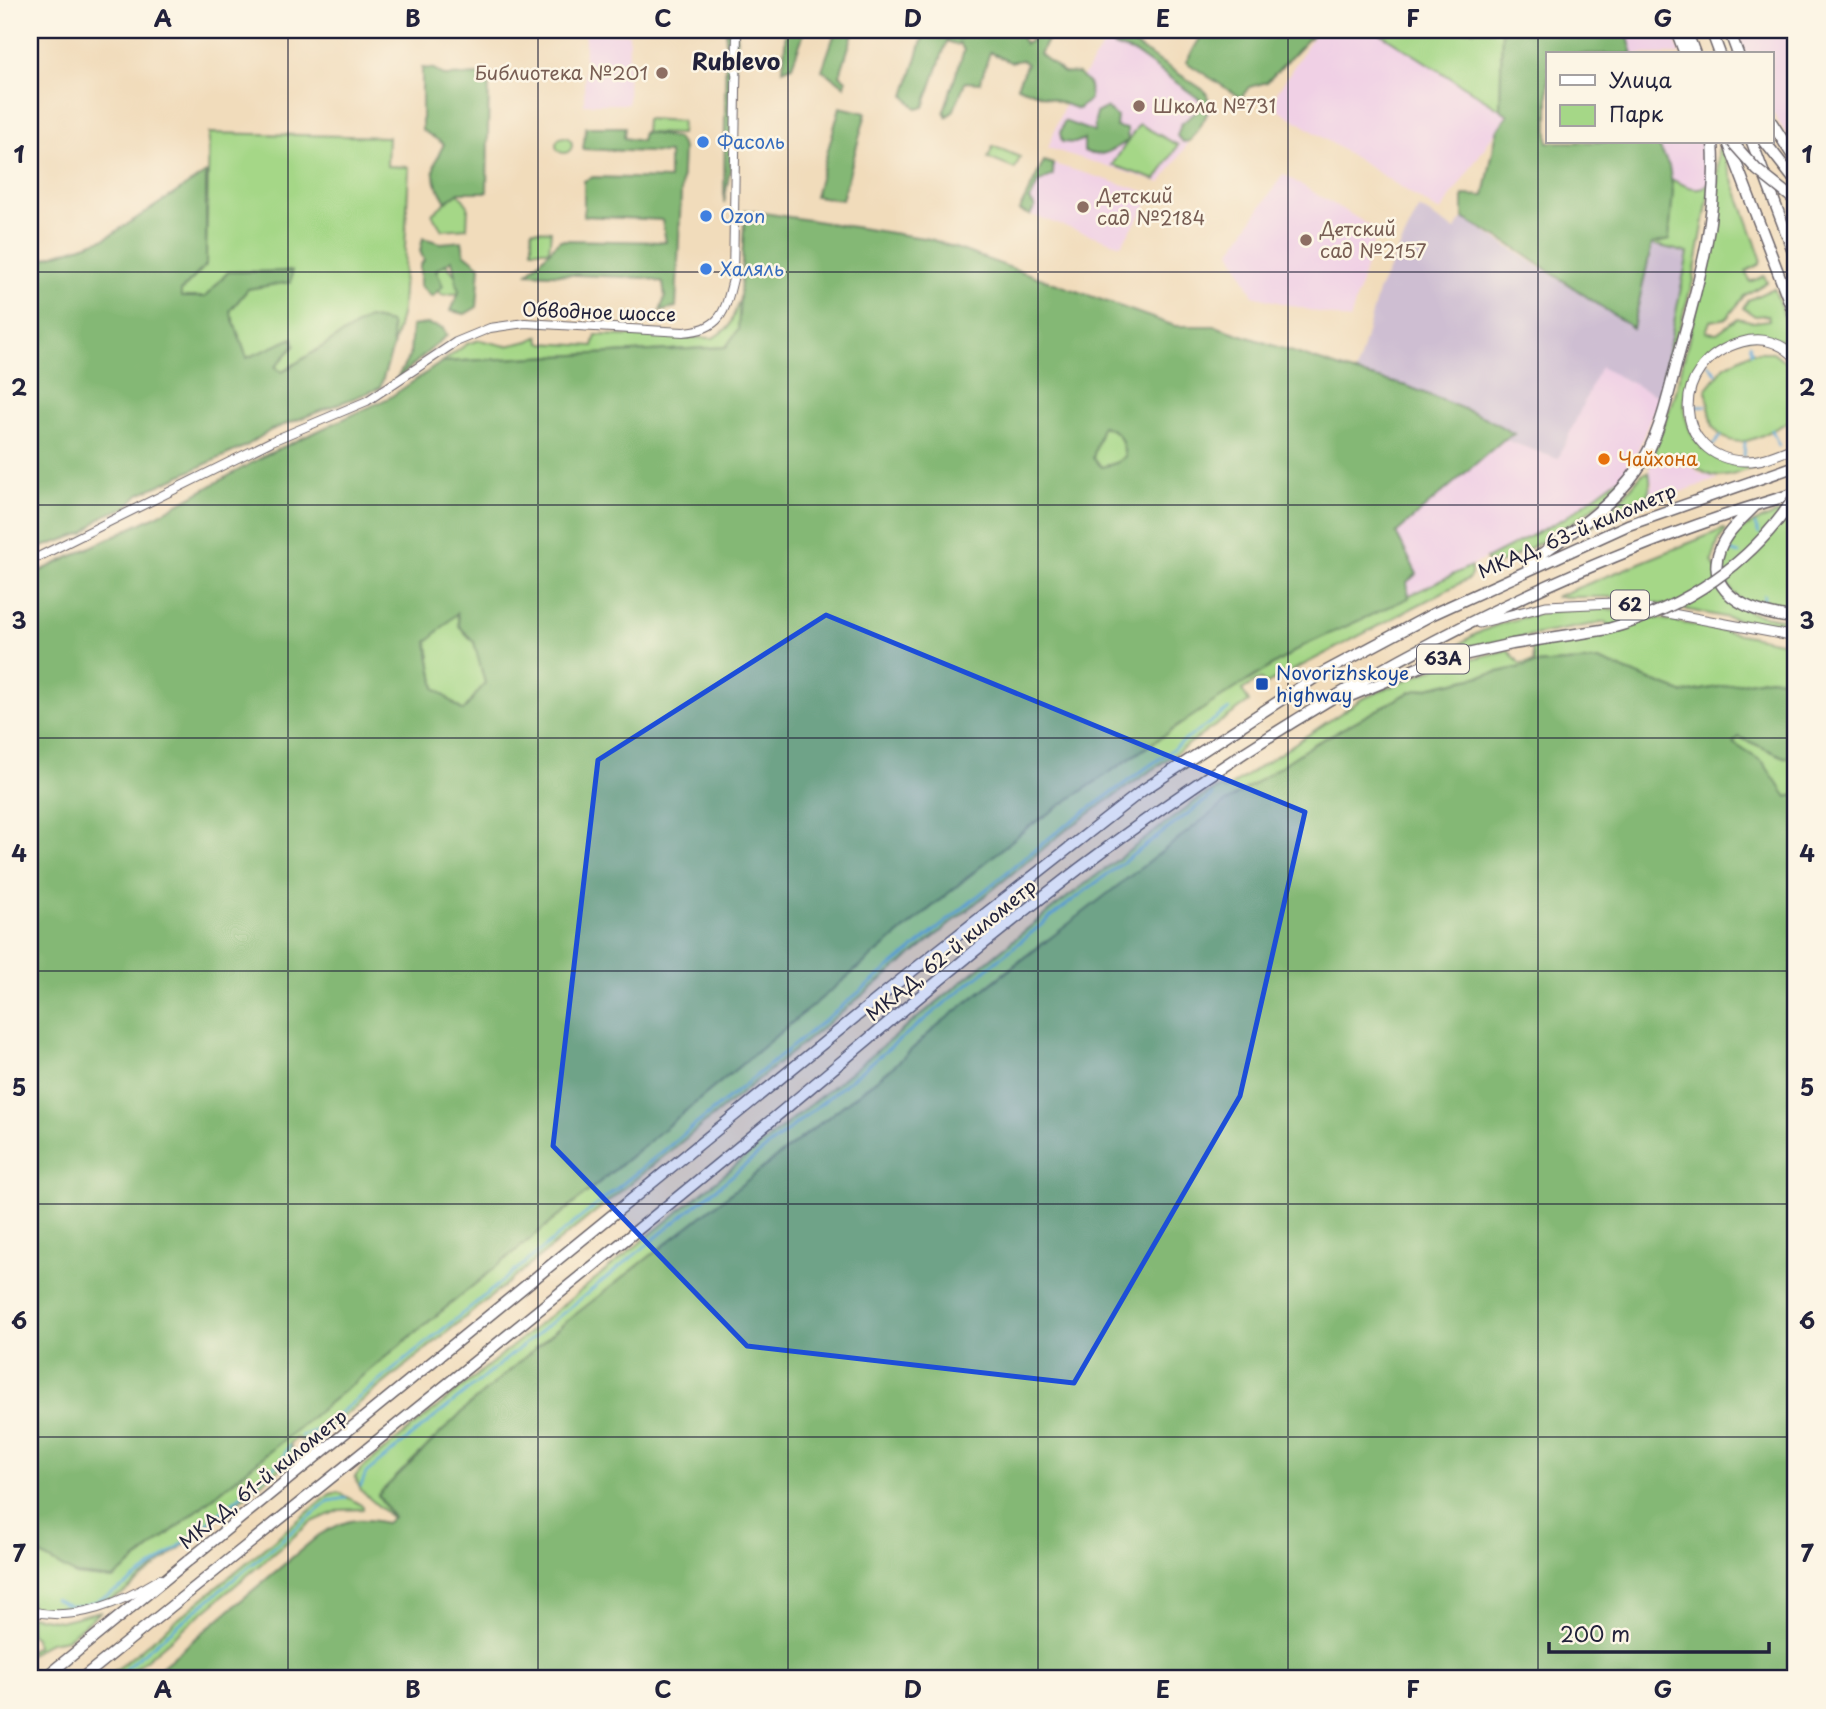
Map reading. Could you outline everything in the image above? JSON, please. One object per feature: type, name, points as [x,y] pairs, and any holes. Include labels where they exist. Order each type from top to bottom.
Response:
[{"type":"highway","points":[[1676,30],[1684,52]]},
{"type":"highway","points":[[1686,30],[1694,52]]},
{"type":"highway","points":[[1711,30],[1719,52]]},
{"type":"highway","points":[[1729,30],[1737,52]]},
{"type":"highway","points":[[1773,125],[1796,161]]},
{"type":"highway","points":[[1509,577],[1562,540],[1625,486],[1639,468],[1651,443],[1668,396],[1701,275],[1714,198],[1713,144]]},
{"type":"highway","points":[[1731,144],[1796,319]]},
{"type":"highway","points":[[1732,144],[1757,170],[1796,201]]},
{"type":"highway","points":[[1753,144],[1796,259]]},
{"type":"highway","points":[[1767,144],[1796,181]]},
{"type":"highway","name":"МКАД, 63-й километр","points":[[1377,643],[1509,577],[1629,525],[1796,466]]},
{"type":"highway","name":"МКАД, 63-й километр","points":[[1431,643],[1652,541],[1796,494]]},
{"type":"highway","name":"63A","points":[[1289,723],[1400,673],[1432,662],[1512,644],[1608,628],[1668,607],[1722,575],[1762,539],[1796,494]]},
{"type":"highway","points":[[1756,505],[1736,525],[1719,551],[1720,578],[1728,591],[1745,608],[1796,618]]},
{"type":"highway","name":"МКАД, 62-й километр","points":[[505,1304],[913,971],[1143,790],[1268,706],[1377,643]]},
{"type":"highway","name":"МКАД, 62-й километр","points":[[81,1679],[522,1325],[1078,870],[1159,810],[1289,723],[1431,643]]},
{"type":"highway","name":"МКАД, 61-й километр","points":[[43,1679],[505,1304]]},
{"type":"main road","points":[[1796,358],[1773,342],[1761,339],[1726,347],[1698,370],[1689,392],[1688,405],[1689,416],[1701,440],[1721,456],[1745,462],[1796,447]]},
{"type":"main road","name":"62","points":[[1464,626],[1546,606],[1600,603],[1638,606],[1796,638]]},
{"type":"street","name":"Обводное шоссе","points":[[30,561],[272,441],[367,401],[456,342],[490,328],[525,323],[682,332],[698,331],[714,324],[727,304],[733,279],[737,30]]},
{"type":"street","points":[[30,1611],[59,1615],[96,1609],[156,1582],[190,1561]]},
{"type":"highlighted area","points":[[826,615],[1305,812],[1240,1096],[1074,1383],[747,1346],[553,1146],[598,760]]},
{"type":"shaded area","points":[[1317,30],[1375,30],[1508,114],[1440,212],[1270,104]]},
{"type":"shaded area","points":[[1626,30],[1671,30],[1679,52],[1632,52]]},
{"type":"shaded area","points":[[1735,30],[1796,30],[1796,151],[1773,113],[1773,52],[1744,52]]},
{"type":"shaded area","points":[[585,33],[629,34],[628,104],[584,104]]},
{"type":"shaded area","name":"Школа №731","points":[[1111,33],[1216,103],[1161,183],[1048,148],[1063,108]]},
{"type":"shaded area","points":[[1658,144],[1710,144],[1711,182],[1703,188],[1695,189],[1671,179],[1669,166]]},
{"type":"shaded area","name":"Детский сад №2184","points":[[1044,161],[1154,194],[1121,245],[1019,211]]},
{"type":"shaded area","name":"Детский сад №2157","points":[[1283,174],[1377,230],[1350,320],[1253,296],[1231,251]]},
{"type":"shaded area","points":[[1419,208],[1455,230],[1463,218],[1634,327],[1652,244],[1688,253],[1659,397],[1600,367],[1558,459],[1503,439],[1513,434],[1486,418],[1407,386],[1356,373],[1378,292]]},
{"type":"shaded area","points":[[1600,366],[1659,397],[1630,470],[1565,518],[1409,598],[1396,534],[1503,439],[1558,459]]},
{"type":"shaded area","points":[[1680,453],[1699,473],[1718,479],[1640,506],[1647,500],[1652,485],[1649,465]]},
{"type":"green space","points":[[726,30],[737,30],[730,170],[724,203]]},
{"type":"green space","points":[[786,30],[805,30],[792,66],[783,70]]},
{"type":"green space","points":[[836,30],[854,30],[840,75],[846,80],[845,86],[822,70]]},
{"type":"green space","points":[[911,30],[950,30],[950,36],[960,39],[968,30],[1022,30],[1020,35],[1025,44],[1031,41],[1030,32],[1037,31],[1048,38],[1040,54],[1064,73],[1079,74],[1089,84],[1090,99],[1078,109],[1017,86],[1027,64],[1022,60],[1010,62],[990,52],[980,83],[965,82],[954,110],[947,117],[944,111],[964,50],[959,43],[958,45],[947,41],[924,107],[917,109],[905,96],[924,34]]},
{"type":"green space","points":[[1205,30],[1317,30],[1267,82],[1249,87],[1241,98],[1186,62]]},
{"type":"green space","points":[[1375,30],[1502,30],[1500,109]]},
{"type":"green space","points":[[1502,30],[1626,30],[1632,52],[1546,52],[1546,144],[1658,144],[1669,166],[1673,191],[1669,240],[1652,244],[1633,328],[1509,244],[1463,218],[1463,195],[1484,196],[1497,131],[1508,115],[1500,109]]},
{"type":"green space","points":[[1121,36],[1205,91],[1208,111],[1190,141],[1183,142],[1177,136],[1181,124],[1202,107],[1202,101],[1135,53],[1113,46]]},
{"type":"green space","points":[[422,68],[434,69],[445,76],[489,75],[487,192],[459,192],[446,202],[441,193],[435,179],[434,167],[444,144],[422,130]]},
{"type":"green space","points":[[840,107],[866,113],[842,200],[815,196]]},
{"type":"green space","points":[[1106,108],[1117,117],[1116,127],[1127,129],[1128,141],[1101,154],[1084,151],[1084,139],[1075,143],[1062,142],[1060,133],[1064,121],[1094,132],[1096,113]]},
{"type":"green space","points":[[646,119],[682,121],[681,134],[645,133]]},
{"type":"green space","points":[[1139,124],[1178,145],[1156,180],[1112,165]]},
{"type":"green space","points":[[586,127],[625,127],[624,138],[641,141],[643,132],[677,138],[683,148],[676,307],[660,312],[665,297],[663,283],[648,278],[528,273],[560,240],[666,242],[662,220],[584,216],[584,181],[593,177],[669,179],[669,153],[583,149]]},
{"type":"green space","points":[[209,133],[388,137],[387,166],[409,167],[402,310],[393,347],[391,323],[368,318],[282,372],[275,367],[294,346],[247,358],[230,311],[238,301],[180,297],[181,291],[206,265]]},
{"type":"green space","points":[[561,137],[567,137],[572,145],[570,151],[561,153],[556,148],[556,142]]},
{"type":"green space","points":[[993,146],[1020,157],[1015,169],[988,158]]},
{"type":"green space","points":[[1721,147],[1761,258],[1760,264],[1746,271],[1750,282],[1764,276],[1767,282],[1744,296],[1727,318],[1710,321],[1706,332],[1717,333],[1738,318],[1754,322],[1769,320],[1768,315],[1755,316],[1743,308],[1748,300],[1774,288],[1796,349],[1775,338],[1751,337],[1719,345],[1698,363],[1687,386],[1685,411],[1693,434],[1709,453],[1735,464],[1769,462],[1722,477],[1703,472],[1680,453],[1649,465],[1675,394],[1717,226],[1718,150]]},
{"type":"green space","points":[[1044,161],[1053,164],[1053,175],[1038,183],[1030,200],[1035,207],[1030,215],[1019,211]]},
{"type":"green space","points":[[206,173],[206,265],[181,291],[181,297],[205,297],[228,272],[292,271],[291,282],[248,289],[230,311],[247,358],[293,338],[294,346],[275,367],[282,372],[368,318],[391,323],[393,347],[380,388],[271,430],[246,446],[139,494],[127,507],[103,516],[84,533],[30,551],[30,263],[106,238]]},
{"type":"green space","points":[[1671,179],[1696,188],[1711,182],[1693,281],[1659,397],[1688,253],[1652,244],[1669,240]]},
{"type":"green space","points":[[458,192],[468,206],[467,228],[442,230],[432,214]]},
{"type":"green space","points":[[745,210],[930,239],[1175,326],[1215,326],[1356,373],[1407,386],[1486,418],[1514,434],[1503,440],[1396,533],[1417,574],[1407,582],[1409,598],[1305,645],[1209,705],[1027,828],[567,1209],[113,1579],[76,1575],[30,1549],[30,576],[158,515],[268,454],[389,398],[442,362],[726,347],[738,330]],"holes":[[[1102,426],[1113,430],[1119,436],[1125,456],[1116,463],[1102,467],[1093,458]],[[457,613],[459,626],[474,642],[485,683],[463,711],[435,688],[427,642]]]},
{"type":"green space","points":[[532,230],[551,231],[549,250],[532,250]]},
{"type":"green space","points":[[423,238],[441,243],[462,241],[464,253],[480,266],[477,307],[465,314],[451,311],[459,292],[452,260],[436,270],[443,286],[432,297],[420,286],[420,266],[424,260],[420,251]]},
{"type":"green space","points":[[434,263],[447,265],[469,292],[442,295],[429,278]]},
{"type":"green space","points":[[743,291],[738,330],[726,347],[442,362],[467,344],[480,340],[506,346],[539,336],[540,343],[593,346],[596,335],[713,338],[729,327]]},
{"type":"green space","points":[[427,324],[443,328],[447,335],[396,380],[410,355],[412,326]]},
{"type":"green space","points":[[1752,352],[1773,352],[1787,363],[1792,359],[1796,366],[1796,418],[1753,439],[1732,441],[1713,427],[1706,390],[1725,366]]},
{"type":"green space","points":[[1102,426],[1113,430],[1119,436],[1125,457],[1102,467],[1093,458]]},
{"type":"green space","points":[[1630,470],[1602,500],[1569,525],[1497,565],[1488,563],[1486,559],[1565,518]]},
{"type":"green space","points":[[1649,472],[1650,485],[1641,503],[1622,515],[1588,527],[1619,502],[1642,474]]},
{"type":"green space","points":[[1796,507],[1796,614],[1754,607],[1733,593],[1727,583],[1723,560],[1726,549],[1732,539],[1747,526]]},
{"type":"green space","points":[[1724,529],[1726,531],[1719,539],[1712,561],[1736,601],[1742,608],[1762,616],[1796,621],[1796,631],[1622,597],[1555,597]]},
{"type":"green space","points":[[1471,566],[1468,579],[1265,685],[1261,679],[1242,690],[1249,702],[1066,830],[314,1440],[306,1442],[296,1438],[290,1443],[293,1452],[288,1462],[122,1594],[77,1608],[30,1609],[30,1549],[76,1575],[113,1579],[567,1209],[1027,828],[1209,705],[1305,645]]},
{"type":"green space","points":[[1600,607],[1796,645],[1796,680],[1770,678],[1684,693],[1598,660],[1534,664],[1410,692],[1314,744],[1222,805],[1079,918],[1032,951],[938,1025],[895,1065],[567,1321],[466,1408],[378,1495],[392,1518],[361,1491],[355,1477],[362,1468],[1053,908],[1198,799],[1221,787],[1225,790],[1362,699],[1437,667],[1508,650],[1520,664],[1534,662],[1532,650],[1536,646],[1609,635],[1606,622],[1455,649],[1484,630],[1544,613]]},
{"type":"green space","points":[[457,612],[459,627],[474,642],[485,683],[463,711],[435,688],[427,641]]},
{"type":"green space","points":[[1598,660],[1684,693],[1770,678],[1796,680],[1796,759],[1784,757],[1739,737],[1733,743],[1763,762],[1787,797],[1796,795],[1796,1679],[147,1679],[319,1535],[351,1521],[386,1523],[393,1517],[378,1495],[466,1408],[567,1321],[895,1065],[938,1025],[1222,805],[1314,744],[1410,692],[1534,664]]},
{"type":"green space","points":[[1739,737],[1784,757],[1796,759],[1796,795],[1787,797],[1732,743]]},
{"type":"green space","points":[[338,1492],[363,1506],[363,1509],[339,1510],[310,1523],[123,1679],[105,1679],[330,1494]]},
{"type":"green space","points":[[101,1611],[67,1639],[50,1642],[30,1654],[30,1649],[36,1647],[35,1637],[30,1633],[30,1616],[60,1621]]},
{"type":"waterway","points":[[1750,344],[1752,352]]},
{"type":"waterway","points":[[1708,364],[1716,373]]},
{"type":"waterway","points":[[1694,407],[1706,406]]},
{"type":"waterway","points":[[1772,430],[1779,446]]},
{"type":"waterway","points":[[1713,445],[1721,436]]},
{"type":"waterway","points":[[1744,456],[1745,443]]},
{"type":"waterway","points":[[1786,515],[1793,533]]},
{"type":"waterway","points":[[1755,525],[1759,534]]},
{"type":"waterway","points":[[1726,550],[1739,554]]},
{"type":"waterway","points":[[1762,607],[1764,595]]},
{"type":"waterway","points":[[301,1436],[320,1429],[1058,831],[1229,709]]},
{"type":"waterway","points":[[361,1486],[366,1473],[1057,912],[1213,795]]},
{"type":"waterway","points":[[54,1599],[74,1606],[93,1602],[119,1589],[148,1570],[210,1521],[281,1461],[289,1446]]},
{"type":"waterway","points":[[119,1679],[127,1667],[329,1501],[346,1498]]},
{"type":"place","name":"Библиотека №201","points":[[662,73]]},
{"type":"place","name":"Школа №731","points":[[1139,106]]},
{"type":"place","name":"Фасоль","points":[[703,142]]},
{"type":"place","name":"Детский сад №2184","points":[[1083,207]]},
{"type":"place","name":"Ozon","points":[[706,216]]},
{"type":"place","name":"Детский сад №2157","points":[[1306,240]]},
{"type":"place","name":"Халяль","points":[[706,269]]},
{"type":"place","name":"Чайхона","points":[[1604,459]]},
{"type":"place","name":"Novorizhskoye highway","points":[[1262,684]]},
{"type":"district","name":"Rublevo","points":[[736,62]]}]
